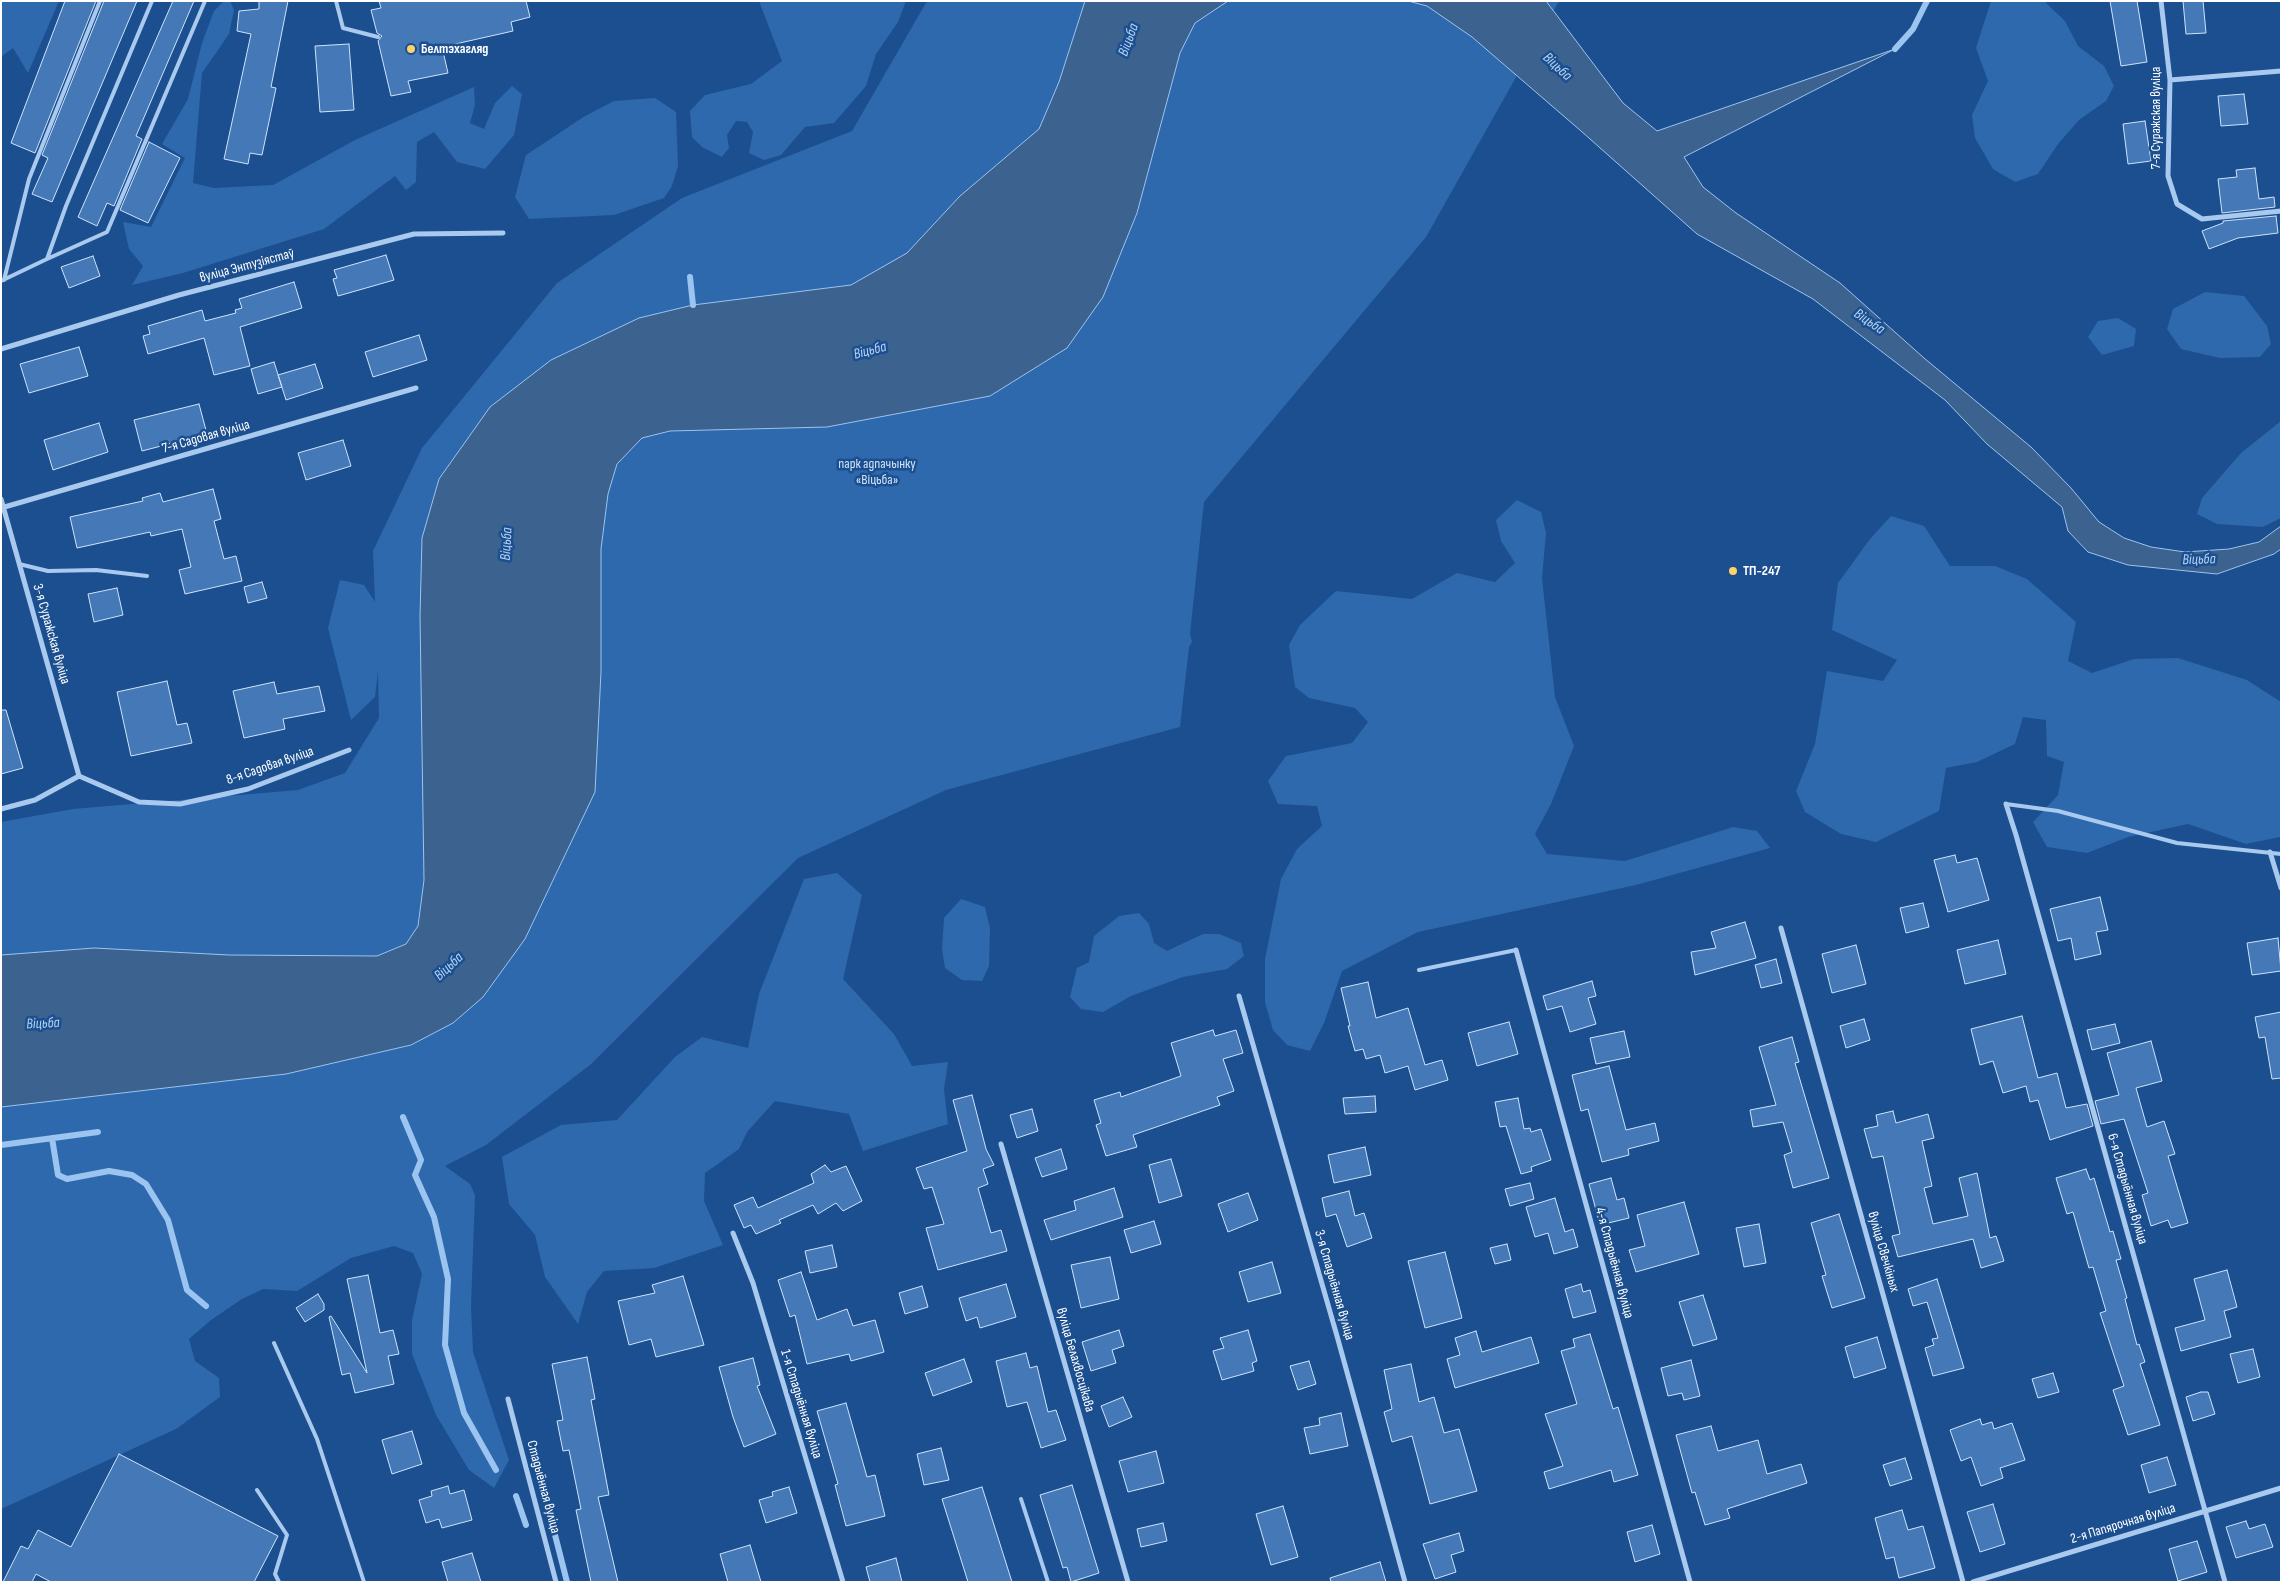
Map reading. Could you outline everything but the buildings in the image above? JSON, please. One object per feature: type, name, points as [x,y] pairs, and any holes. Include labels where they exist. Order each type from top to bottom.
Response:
[{"type":"street","name":"7-я Суражская вуліца","points":[[2161,1],[2170,80],[2168,176],[2177,204],[2202,219],[2281,211]]},
{"type":"street","points":[[2170,80],[2281,71]]},
{"type":"street","name":"вуліца Энтузіястаў","points":[[1,349],[179,295],[414,234],[503,233]]},
{"type":"street","name":"7-я Садовая вуліца","points":[[3,508],[416,388]]},
{"type":"street","name":"3-я Суражская вуліца","points":[[1,498],[79,776]]},
{"type":"street","name":"8-я Садовая вуліца","points":[[79,776],[138,802],[180,804],[248,789],[349,750]]},
{"type":"street","points":[[1,808],[35,800],[79,776]]},
{"type":"street","name":"6-я Стадыённая вуліца","points":[[2006,804],[2225,1582]]},
{"type":"street","points":[[2270,852],[2281,888]]},
{"type":"street","name":"вуліца Свечкіных","points":[[1781,928],[1963,1582]]},
{"type":"street","name":"4-я Стадыённая вуліца","points":[[1516,950],[1690,1582]]},
{"type":"street","name":"3-я Стадыённая вуліца","points":[[1239,996],[1405,1582]]},
{"type":"street","name":"вуліца Белахвосцікава","points":[[1002,1144],[1128,1582]]},
{"type":"street","name":"1-я Стадыённая вуліца","points":[[733,1233],[753,1283],[843,1582]]},
{"type":"street","name":"Стадыённая вуліца","points":[[508,1399],[556,1582]]},
{"type":"street","name":"2-я Папярочная вуліца","points":[[1973,1582],[2281,1488]]},
{"type":"lane","points":[[3,280],[29,179],[100,1]]},
{"type":"lane","points":[[47,259],[66,206],[152,1]]},
{"type":"lane","points":[[3,280],[107,232],[205,1]]},
{"type":"lane","points":[[336,1],[343,28],[378,37]]},
{"type":"lane","points":[[19,564],[48,571],[96,570],[147,576]]},
{"type":"lane","points":[[2006,804],[2058,811],[2177,843],[2281,854]]},
{"type":"lane","points":[[1419,970],[1516,950]]},
{"type":"lane","points":[[274,1343],[317,1439],[364,1582]]},
{"type":"lane","points":[[257,1490],[288,1535],[272,1582]]},
{"type":"lane","points":[[1021,1499],[1048,1582]]},
{"type":"lane","points":[[275,1574],[279,1582]]},
{"type":"green space","points":[[1,1],[59,1],[28,73],[13,48],[1,57]]},
{"type":"green space","points":[[224,1],[230,1],[234,10],[229,34],[202,73],[193,183],[214,188],[273,185],[355,140],[474,87],[475,105],[470,123],[484,129],[495,103],[512,86],[522,94],[514,135],[485,169],[457,162],[434,132],[417,142],[416,182],[406,190],[395,176],[324,229],[183,273],[132,285],[143,266],[129,249],[123,222],[151,227],[185,158],[162,144],[188,99],[202,43],[214,11]]},
{"type":"green space","points":[[759,1],[906,1],[898,22],[876,54],[866,86],[834,123],[805,127],[781,155],[764,160],[749,153],[753,132],[747,122],[736,121],[727,135],[729,148],[722,157],[702,147],[692,137],[690,111],[705,95],[751,84],[782,61]]},
{"type":"green space","name":"парк адпачынку «Віцьба»","points":[[927,1],[1559,1],[1426,237],[1204,502],[1190,634],[1192,642],[1189,647],[1180,727],[946,790],[798,858],[590,1065],[486,1145],[445,1166],[470,1184],[475,1195],[471,1306],[473,1352],[509,1460],[494,1488],[469,1470],[436,1415],[412,1354],[412,1320],[422,1274],[413,1253],[394,1246],[351,1258],[297,1291],[263,1289],[242,1299],[211,1320],[189,1339],[195,1361],[219,1378],[220,1397],[176,1429],[1,1509],[1,822],[73,809],[298,790],[345,773],[379,718],[378,671],[375,697],[351,720],[328,628],[340,580],[364,585],[375,602],[373,551],[422,448],[557,283],[682,198],[852,131]]},
{"type":"green space","points":[[1991,1],[2044,1],[2065,21],[2078,46],[2104,66],[2114,86],[2106,101],[2079,120],[2058,144],[2038,174],[2015,182],[1993,169],[1975,138],[1972,115],[1988,81],[1976,48]]},
{"type":"green space","points":[[655,98],[676,112],[678,166],[672,186],[664,198],[614,215],[529,219],[515,197],[526,155],[585,116],[614,101]]},
{"type":"green space","points":[[2205,292],[2244,296],[2267,326],[2271,344],[2260,357],[2220,358],[2181,349],[2167,329],[2173,309]]},
{"type":"green space","points":[[2118,318],[2136,329],[2134,346],[2102,355],[2088,337],[2098,321]]},
{"type":"green space","points":[[2281,421],[2281,518],[2263,527],[2217,524],[2197,514],[2202,498],[2241,453]]},
{"type":"green space","points":[[1517,500],[1541,512],[1546,533],[1542,578],[1555,697],[1574,746],[1551,804],[1535,834],[1547,854],[1625,861],[1733,827],[1757,831],[1770,848],[1636,885],[1418,932],[1342,971],[1324,1023],[1310,1051],[1287,1045],[1273,1030],[1265,1002],[1265,959],[1281,879],[1297,849],[1322,826],[1317,806],[1278,804],[1268,781],[1286,756],[1352,743],[1368,722],[1355,708],[1309,698],[1295,687],[1289,645],[1300,625],[1336,591],[1412,599],[1457,573],[1495,582],[1515,563],[1501,541],[1496,520]]},
{"type":"green space","points":[[1891,516],[1924,526],[1950,566],[1995,566],[2027,579],[2076,622],[2068,661],[2092,673],[2134,659],[2178,658],[2247,680],[2281,702],[2280,837],[2246,844],[2188,824],[2128,837],[2087,853],[2047,847],[2033,822],[2058,795],[2064,762],[2047,756],[2046,720],[2023,717],[2015,744],[1977,762],[1946,768],[1939,811],[1876,842],[1841,834],[1805,812],[1796,791],[1815,744],[1827,671],[1883,681],[1897,660],[1832,630],[1838,583],[1870,539]]},
{"type":"green space","points":[[837,873],[862,895],[843,979],[894,1034],[912,1066],[948,1062],[944,1089],[948,1124],[863,1151],[849,1114],[775,1101],[747,1132],[739,1149],[705,1173],[704,1201],[723,1245],[654,1268],[604,1271],[587,1292],[578,1324],[545,1277],[535,1235],[509,1204],[502,1157],[561,1125],[617,1120],[675,1057],[702,1037],[748,1048],[759,994],[804,879]]},
{"type":"green space","points":[[961,899],[985,907],[990,928],[989,966],[982,981],[962,980],[945,968],[942,949],[944,918]]},
{"type":"green space","points":[[1139,913],[1149,924],[1154,943],[1167,951],[1203,934],[1219,934],[1241,943],[1244,956],[1227,969],[1183,977],[1131,996],[1103,1012],[1081,1009],[1070,997],[1077,968],[1089,962],[1094,936],[1119,916]]},
{"type":"water","name":"Віцьба","points":[[1085,1],[1228,1],[1195,23],[1180,53],[1137,213],[1103,297],[1067,348],[990,396],[827,427],[670,431],[642,438],[617,464],[608,494],[601,549],[601,672],[595,792],[525,939],[483,997],[453,1023],[411,1045],[286,1074],[1,1107],[1,955],[94,948],[229,955],[377,956],[406,944],[418,926],[424,880],[420,616],[422,538],[439,479],[490,407],[551,360],[639,318],[693,305],[851,285],[907,253],[960,196],[1039,129],[1059,82]]},
{"type":"water","name":"Віцьба","points":[[1408,1],[1546,1],[1623,103],[1657,131],[1895,49],[1684,157],[1703,187],[1736,213],[1840,283],[1924,358],[2031,447],[2071,488],[2099,522],[2124,538],[2151,547],[2185,552],[2229,549],[2259,542],[2281,526],[2281,549],[2274,554],[2217,574],[2128,565],[2088,552],[2068,531],[2062,507],[1987,444],[1945,400],[1813,299],[1697,234],[1472,37],[1427,6]]},
{"type":"waterway","points":[[1895,49],[1913,29],[1927,1]]},
{"type":"waterway","points":[[690,277],[693,305]]},
{"type":"waterway","points":[[403,1117],[421,1160],[415,1175],[434,1217],[448,1279],[445,1345],[464,1413],[496,1470]]},
{"type":"waterway","points":[[1,1145],[98,1132]]},
{"type":"waterway","points":[[52,1138],[58,1175],[67,1179],[109,1171],[132,1175],[146,1184],[168,1220],[187,1290],[206,1306]]},
{"type":"waterway","points":[[516,1496],[526,1525]]},
{"type":"waterway","points":[[554,1531],[567,1582]]},
{"type":"place","name":"Белтэхагляд","points":[[411,49]]},
{"type":"place","name":"ТП-247","points":[[1733,571]]}]
